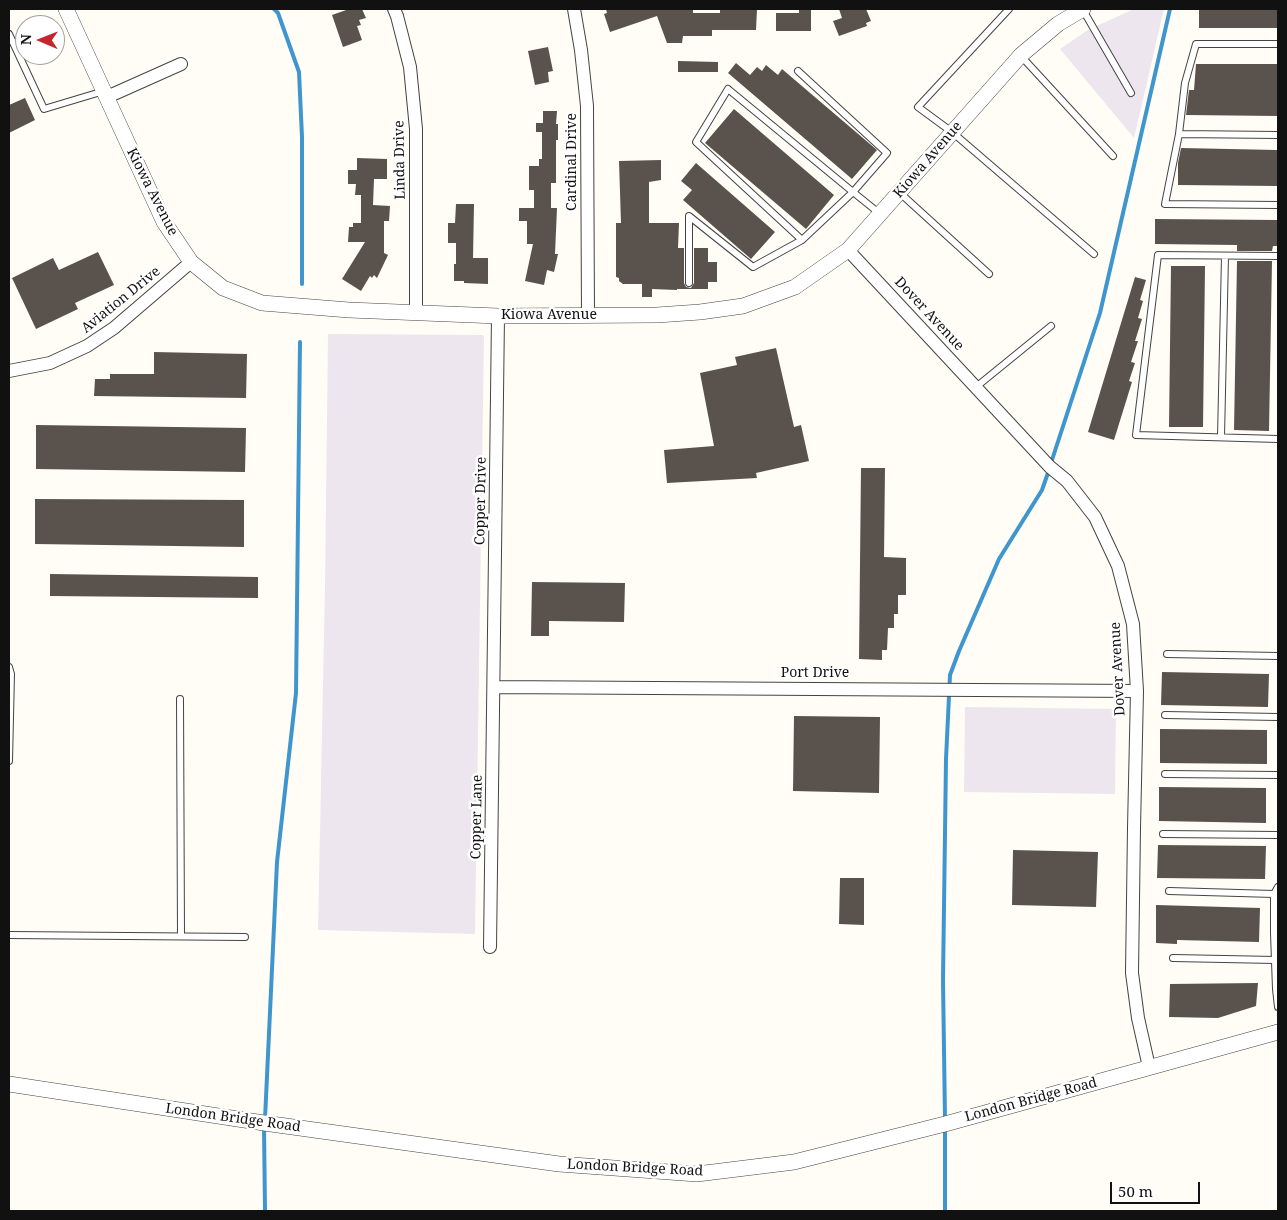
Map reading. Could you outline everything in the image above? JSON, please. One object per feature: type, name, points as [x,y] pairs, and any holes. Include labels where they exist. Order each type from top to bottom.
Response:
[{"type":"street","name":"Kiowa Avenue","points":[[66,9],[164,222],[191,262],[223,288],[262,303],[348,310],[498,316],[657,315],[700,312],[743,306],[795,287],[848,250],[1020,55],[1058,24],[1082,9]]},
{"type":"street","name":"Linda Drive","points":[[394,9],[410,67],[416,129],[416,313]]},
{"type":"street","name":"Cardinal Drive","points":[[574,9],[587,106],[588,315]]},
{"type":"street","points":[[105,94],[181,64]]},
{"type":"street","name":"Dover Avenue","points":[[848,250],[1050,467],[1067,481],[1095,517],[1118,566],[1133,624],[1137,691],[1132,974],[1138,1018],[1149,1068]]},
{"type":"street","name":"Aviation Drive","points":[[9,371],[50,363],[86,346],[114,328],[191,262]]},
{"type":"street","name":"Copper Drive","points":[[494,686],[498,316]]},
{"type":"street","name":"Port Drive","points":[[494,686],[1137,691]]},
{"type":"street","name":"Copper Lane","points":[[490,947],[494,686]]},
{"type":"street","name":"London Bridge Road","points":[[9,1084],[264,1123],[550,1163],[697,1174],[794,1162],[945,1124],[1278,1032]]},
{"type":"lane","points":[[1008,9],[918,107],[952,132],[1094,254]]},
{"type":"lane","points":[[1082,9],[1132,93]]},
{"type":"lane","points":[[9,34],[44,109],[105,94]]},
{"type":"lane","points":[[1278,44],[1196,44],[1185,84],[1165,204],[1278,205]]},
{"type":"lane","points":[[1020,55],[1113,156]]},
{"type":"lane","points":[[689,283],[689,216],[753,267],[802,240],[853,192],[887,153],[798,71]]},
{"type":"lane","points":[[802,240],[696,142],[728,89],[880,214]]},
{"type":"lane","points":[[1178,134],[1278,135]]},
{"type":"lane","points":[[899,192],[989,274]]},
{"type":"lane","points":[[1278,256],[1158,255],[1136,435],[1278,438]]},
{"type":"lane","points":[[1222,437],[1225,256]]},
{"type":"lane","points":[[976,387],[1051,326]]},
{"type":"lane","points":[[1167,654],[1278,656]]},
{"type":"lane","points":[[9,667],[9,761]]},
{"type":"lane","points":[[180,699],[181,936]]},
{"type":"lane","points":[[1165,715],[1278,717]]},
{"type":"lane","points":[[1165,774],[1278,775]]},
{"type":"lane","points":[[1163,834],[1278,835]]},
{"type":"lane","points":[[1278,887],[1274,894],[1278,1007]]},
{"type":"lane","points":[[1168,891],[1274,894]]},
{"type":"lane","points":[[9,935],[245,937]]},
{"type":"lane","points":[[1173,958],[1275,960]]},
{"type":"shaded area","points":[[1134,9],[1164,9],[1134,138],[1060,49],[1088,30]]},
{"type":"shaded area","points":[[328,334],[483,335],[484,338],[475,934],[318,930]]},
{"type":"shaded area","points":[[965,707],[1116,709],[1115,794],[964,792]]},
{"type":"building","points":[[349,9],[362,9],[366,18],[359,20],[361,25],[357,26],[362,40],[343,47],[332,15]]},
{"type":"building","points":[[606,9],[693,9],[693,13],[720,13],[720,9],[757,9],[756,30],[712,30],[712,36],[683,36],[682,43],[667,43],[657,16],[610,32],[604,14],[607,13]]},
{"type":"building","points":[[799,9],[811,9],[811,31],[776,31],[776,13],[799,13]]},
{"type":"building","points":[[839,9],[866,9],[871,21],[866,23],[867,26],[839,36],[833,21],[842,18]]},
{"type":"building","points":[[1199,9],[1278,9],[1278,28],[1199,28]]},
{"type":"building","points":[[548,47],[553,71],[548,72],[549,82],[535,85],[528,51]]},
{"type":"building","points":[[678,61],[718,62],[718,72],[678,72]]},
{"type":"building","points":[[736,63],[750,75],[757,67],[762,71],[766,65],[778,75],[782,69],[877,150],[852,179],[728,73]]},
{"type":"building","points":[[1196,64],[1278,64],[1278,116],[1186,115],[1189,90],[1194,90]]},
{"type":"building","points":[[25,98],[35,120],[9,133],[9,105]]},
{"type":"building","points":[[734,109],[834,195],[806,229],[705,143]]},
{"type":"building","points":[[543,111],[557,111],[556,124],[558,124],[556,183],[551,183],[551,208],[557,208],[555,254],[558,254],[554,272],[547,270],[544,285],[525,281],[533,244],[527,244],[527,221],[519,221],[519,208],[534,208],[534,190],[529,190],[529,166],[539,166],[539,159],[542,159],[542,132],[536,132],[536,123],[543,123]]},
{"type":"building","points":[[1181,148],[1277,150],[1277,186],[1178,185],[1178,163]]},
{"type":"building","points":[[357,158],[387,159],[387,179],[374,179],[373,205],[390,206],[389,221],[384,221],[384,253],[388,255],[377,278],[374,275],[372,278],[370,276],[361,291],[342,279],[365,242],[348,242],[349,227],[353,227],[353,223],[361,223],[361,195],[355,195],[356,184],[348,184],[348,170],[357,170]]},
{"type":"building","points":[[661,160],[661,180],[649,182],[649,223],[679,223],[678,248],[684,248],[684,283],[686,287],[691,288],[694,283],[694,248],[708,248],[708,262],[717,262],[717,282],[708,282],[708,289],[652,289],[652,297],[642,297],[642,284],[623,284],[616,277],[616,223],[621,223],[619,161]]},
{"type":"building","points":[[696,163],[775,232],[751,259],[683,200],[692,190],[681,181]]},
{"type":"building","points":[[456,204],[474,204],[473,258],[488,258],[488,284],[454,281],[456,243],[448,243],[448,223],[455,223]]},
{"type":"building","points":[[1155,219],[1278,220],[1278,246],[1273,246],[1272,251],[1237,251],[1237,245],[1155,244]]},
{"type":"building","points":[[98,252],[114,285],[75,303],[78,309],[36,329],[12,278],[53,258],[59,270]]},
{"type":"building","points":[[1237,261],[1272,261],[1269,431],[1234,430]]},
{"type":"building","points":[[1171,266],[1205,266],[1203,427],[1169,427]]},
{"type":"building","points":[[1135,277],[1146,280],[1140,300],[1143,301],[1138,318],[1142,319],[1135,341],[1138,341],[1131,362],[1135,363],[1129,381],[1132,382],[1114,440],[1088,432]]},
{"type":"building","points":[[776,348],[794,427],[801,425],[809,461],[756,473],[757,478],[667,483],[664,450],[714,446],[700,373],[737,365],[735,357]]},
{"type":"building","points":[[154,352],[247,354],[246,398],[94,396],[95,379],[110,379],[110,374],[154,374]]},
{"type":"building","points":[[36,425],[246,428],[245,472],[36,469]]},
{"type":"building","points":[[861,468],[885,468],[884,557],[906,558],[906,595],[898,595],[898,614],[894,614],[894,628],[888,628],[887,650],[882,650],[882,660],[859,659]]},
{"type":"building","points":[[35,499],[244,500],[244,547],[35,544]]},
{"type":"building","points":[[50,574],[258,577],[258,598],[50,596]]},
{"type":"building","points":[[532,582],[625,583],[624,622],[549,621],[549,636],[531,636]]},
{"type":"building","points":[[1162,672],[1269,674],[1268,707],[1161,705]]},
{"type":"building","points":[[794,716],[880,717],[879,793],[793,791]]},
{"type":"building","points":[[1160,729],[1267,730],[1267,764],[1160,763]]},
{"type":"building","points":[[1159,787],[1266,788],[1266,823],[1159,821]]},
{"type":"building","points":[[1158,845],[1266,846],[1265,879],[1157,878]]},
{"type":"building","points":[[1013,850],[1098,852],[1096,907],[1012,905]]},
{"type":"building","points":[[840,878],[864,878],[864,925],[839,924]]},
{"type":"building","points":[[1156,905],[1260,908],[1259,942],[1177,940],[1177,944],[1156,943]]},
{"type":"building","points":[[1258,983],[1256,1006],[1218,1018],[1169,1017],[1170,984]]},
{"type":"waterway","points":[[274,9],[278,13],[299,72],[302,137],[302,284]]},
{"type":"waterway","points":[[1051,463],[1100,313],[1170,9]]},
{"type":"waterway","points":[[265,1119],[277,862],[296,693],[300,342]]},
{"type":"waterway","points":[[945,1119],[943,980],[946,759],[950,675],[999,559],[1042,490],[1049,470]]},
{"type":"waterway","points":[[264,1126],[265,1211]]},
{"type":"waterway","points":[[945,1129],[945,1211]]}]
